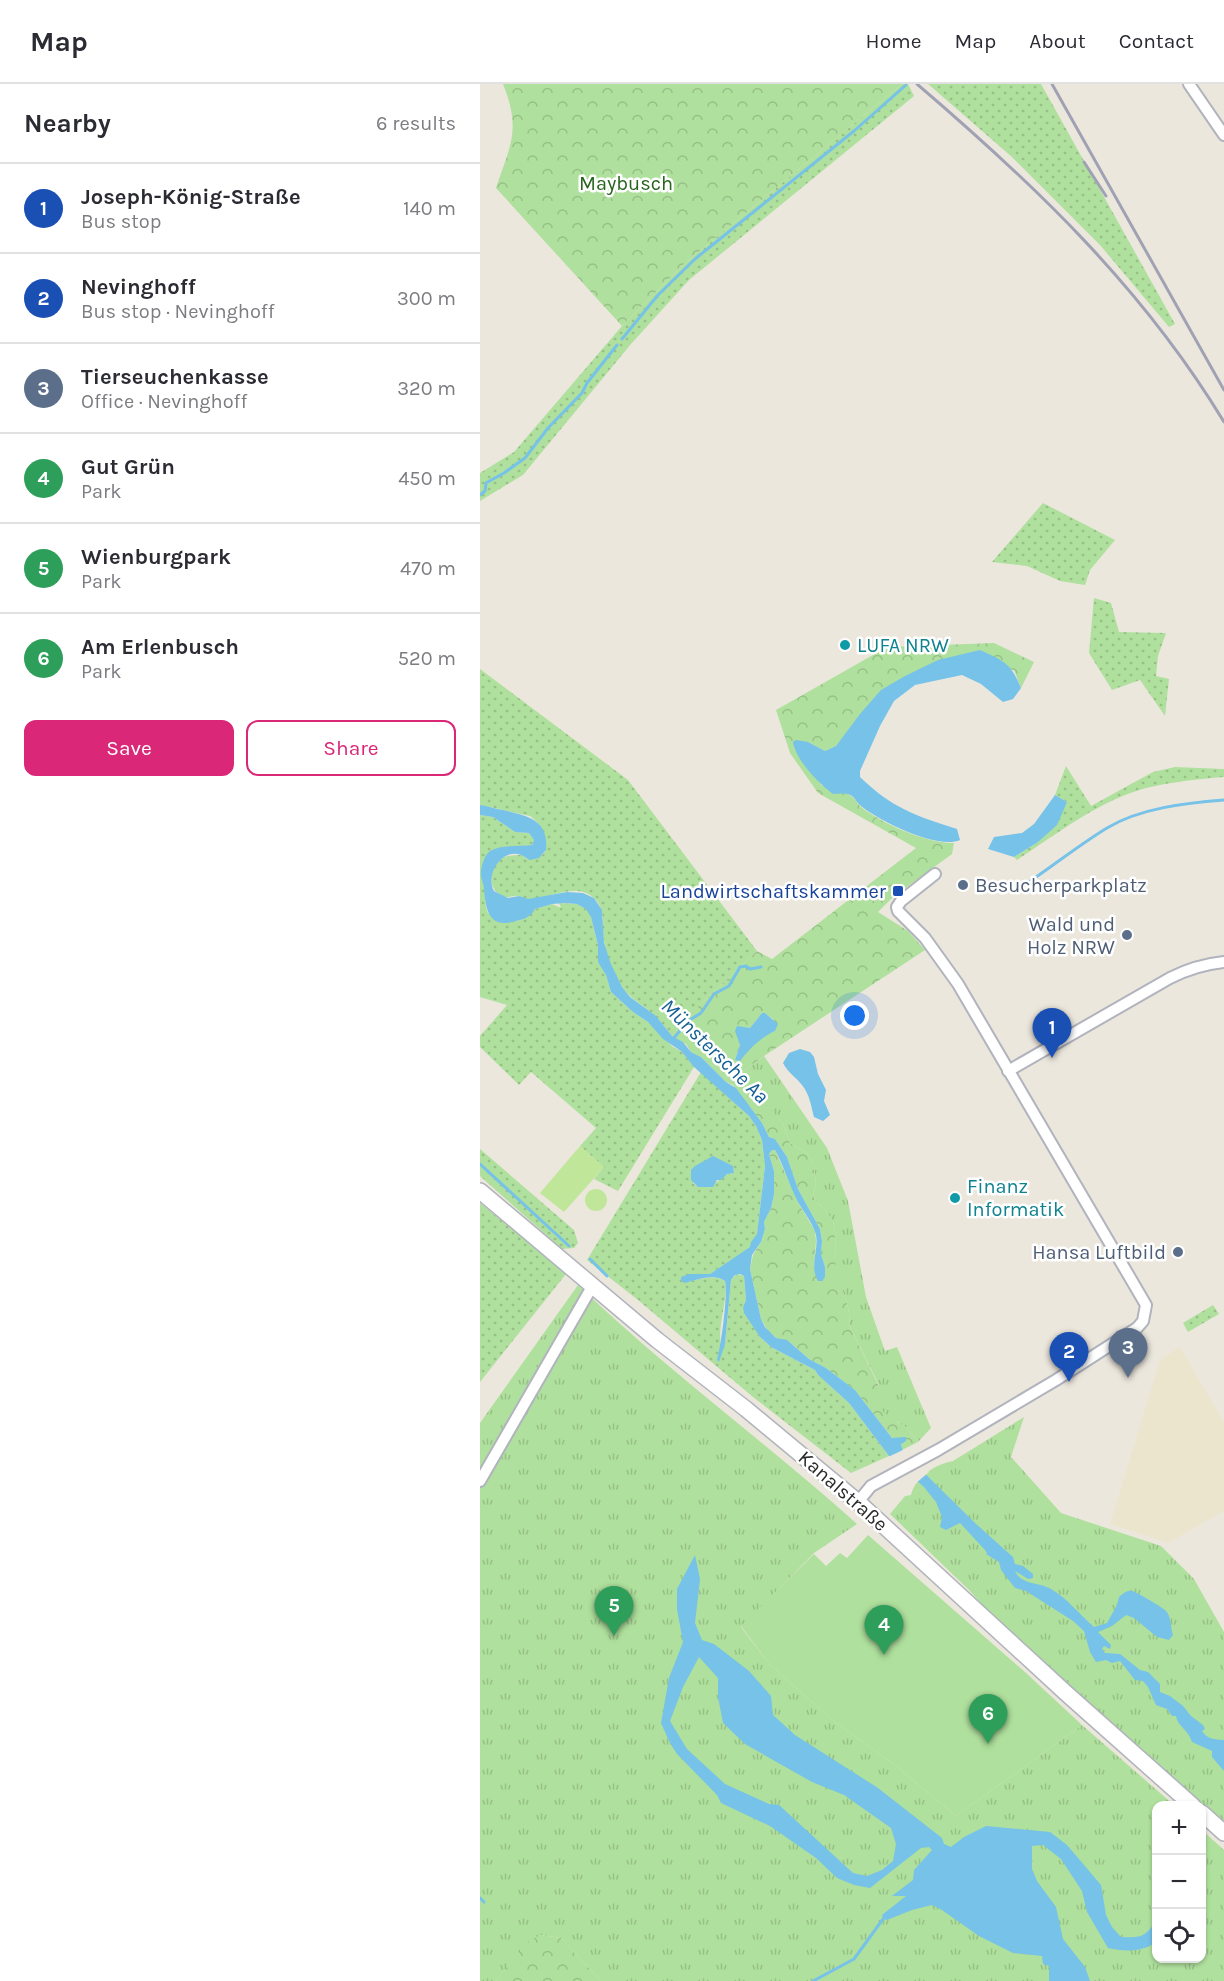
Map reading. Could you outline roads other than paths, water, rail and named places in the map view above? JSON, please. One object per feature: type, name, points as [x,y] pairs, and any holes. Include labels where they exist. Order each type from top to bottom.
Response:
[{"type":"main road","name":"Kanalstraße","points":[[480,1191],[657,1340],[746,1409],[858,1502],[1187,1801]]},
{"type":"main road","points":[[1206,1817],[1224,1833]]},
{"type":"street","points":[[1189,84],[1224,135]]},
{"type":"street","points":[[858,1502],[871,1486],[1056,1380],[1137,1328],[1143,1321],[1146,1305],[963,993],[935,951],[898,911],[897,908],[901,901],[935,874]]},
{"type":"street","points":[[1008,1071],[1170,978],[1204,964],[1224,962]]},
{"type":"street","points":[[480,1481],[592,1285]]},
{"type":"water","points":[[980,650],[1001,660],[1014,673],[1021,688],[1013,699],[1003,702],[981,684],[962,675],[915,685],[894,701],[860,771],[860,777],[894,804],[957,829],[960,840],[938,841],[894,826],[861,806],[850,795],[833,794],[821,784],[798,756],[793,742],[796,740],[808,742],[825,751],[836,746],[881,690],[905,676],[938,660]]},
{"type":"water","points":[[1055,795],[1067,802],[1057,825],[1038,842],[1014,857],[988,849],[994,837],[1022,833],[1034,824]]},
{"type":"water","points":[[480,805],[528,817],[540,825],[546,840],[546,850],[539,858],[530,860],[514,854],[501,859],[493,871],[494,891],[508,898],[519,896],[528,899],[567,892],[583,893],[594,898],[602,910],[604,943],[622,987],[630,997],[656,1016],[672,1036],[683,1042],[691,1052],[701,1057],[726,1082],[736,1088],[762,1123],[769,1137],[775,1139],[787,1157],[798,1189],[820,1229],[825,1277],[822,1281],[818,1281],[815,1275],[817,1241],[815,1231],[795,1196],[775,1150],[772,1150],[769,1154],[774,1171],[774,1195],[764,1222],[765,1229],[761,1242],[752,1255],[750,1269],[761,1319],[765,1327],[776,1338],[787,1340],[809,1359],[826,1368],[855,1390],[892,1438],[906,1437],[906,1441],[901,1444],[903,1452],[1013,1557],[1015,1564],[1023,1566],[1033,1574],[1033,1578],[1028,1579],[1015,1571],[1021,1579],[1057,1593],[1094,1627],[1107,1623],[1119,1597],[1128,1591],[1138,1594],[1166,1611],[1173,1635],[1169,1640],[1157,1637],[1134,1618],[1126,1615],[1112,1626],[1098,1632],[1111,1645],[1110,1649],[1104,1646],[1102,1649],[1105,1653],[1120,1654],[1140,1670],[1148,1672],[1160,1684],[1160,1692],[1183,1706],[1203,1725],[1205,1729],[1202,1731],[1207,1736],[1224,1740],[1224,1771],[1212,1757],[1212,1751],[1192,1742],[1176,1716],[1172,1716],[1167,1709],[1156,1705],[1143,1681],[1135,1680],[1120,1661],[1096,1662],[1090,1652],[1084,1631],[1073,1621],[1026,1591],[1015,1588],[1001,1570],[999,1562],[986,1554],[985,1550],[960,1523],[946,1530],[940,1527],[942,1517],[936,1502],[924,1487],[889,1456],[849,1403],[815,1370],[771,1347],[760,1337],[744,1313],[743,1307],[746,1300],[744,1276],[740,1274],[735,1275],[731,1280],[725,1344],[719,1362],[717,1360],[725,1309],[725,1281],[710,1277],[684,1283],[681,1277],[689,1274],[710,1274],[750,1247],[757,1234],[765,1166],[762,1140],[749,1116],[694,1067],[681,1051],[663,1039],[648,1022],[611,992],[606,975],[598,962],[598,945],[591,917],[586,909],[577,904],[552,904],[535,909],[524,918],[507,923],[500,923],[491,917],[486,905],[481,876],[486,856],[490,851],[500,847],[532,845],[534,840],[529,833],[515,832],[493,817],[480,815]]},
{"type":"water","points":[[762,1013],[778,1024],[775,1031],[756,1044],[740,1061],[735,1060],[740,1045],[735,1031],[737,1026],[750,1028]]},
{"type":"water","points":[[800,1049],[810,1052],[814,1057],[818,1074],[826,1090],[824,1101],[830,1115],[823,1121],[814,1117],[805,1089],[783,1063],[789,1053]]},
{"type":"water","points":[[713,1156],[733,1166],[734,1173],[717,1180],[713,1187],[698,1187],[691,1180],[691,1170]]},
{"type":"water","points":[[695,1555],[700,1579],[695,1623],[702,1640],[714,1644],[749,1671],[771,1696],[773,1715],[795,1735],[878,1788],[942,1838],[944,1844],[951,1847],[964,1837],[986,1826],[1050,1832],[1067,1845],[1101,1885],[1106,1915],[1112,1927],[1121,1937],[1142,1935],[1152,1926],[1152,1944],[1134,1950],[1108,1948],[1087,1912],[1082,1891],[1061,1859],[1043,1845],[1032,1846],[1032,1869],[1037,1881],[1056,1907],[1063,1939],[1085,1967],[1090,1981],[1049,1981],[1049,1966],[1043,1964],[1042,1956],[1013,1953],[979,1936],[932,1905],[887,1920],[883,1919],[882,1915],[906,1896],[892,1896],[913,1880],[914,1870],[932,1850],[929,1847],[921,1848],[870,1888],[854,1885],[837,1878],[816,1858],[770,1826],[721,1803],[717,1795],[677,1754],[661,1723],[669,1678],[683,1642],[677,1609],[677,1589]],"holes":[[[699,1657],[718,1678],[718,1697],[723,1723],[745,1744],[812,1782],[844,1795],[891,1828],[896,1844],[893,1861],[882,1870],[867,1876],[853,1873],[779,1805],[769,1804],[725,1784],[687,1749],[670,1721],[683,1687]]]},
{"type":"waterway","points":[[622,339],[658,295],[695,259],[854,131],[906,85]]},
{"type":"waterway","points":[[480,495],[485,491],[486,483],[525,458],[548,428],[582,393],[587,383],[617,345]]},
{"type":"waterway","points":[[1026,884],[1086,841],[1120,821],[1149,811],[1224,800]]},
{"type":"waterway","name":"Münstersche Aa","points":[[673,1039],[688,1021],[701,1013],[714,994],[729,986],[740,967],[746,966],[750,969],[761,967]]},
{"type":"waterway","points":[[480,1164],[569,1246]]},
{"type":"waterway","points":[[590,1259],[607,1276]]},
{"type":"waterway","points":[[480,1898],[484,1902]]},
{"type":"waterway","points":[[813,1981],[854,1959],[883,1919]]},
{"type":"railway","points":[[917,84],[1045,200],[1084,241],[1158,327],[1224,422]]},
{"type":"railway","points":[[1052,84],[1224,390]]},
{"type":"railway","points":[[1084,162],[1106,196]]},
{"type":"place","name":"LUFA NRW","points":[[845,645]]},
{"type":"place","name":"Besucherparkplatz","points":[[963,885]]},
{"type":"place","name":"Landwirtschaftskammer","points":[[898,891]]},
{"type":"place","name":"Wald und Holz NRW","points":[[1127,935]]},
{"type":"place","name":"Joseph-König-Straße","points":[[1052,1058]]},
{"type":"place","name":"Finanz Informatik","points":[[955,1198]]},
{"type":"place","name":"Hansa Luftbild","points":[[1178,1252]]},
{"type":"place","name":"Tierseuchenkasse","points":[[1128,1378]]},
{"type":"place","name":"Nevinghoff","points":[[1069,1382]]},
{"type":"place","name":"Wienburgpark","points":[[614,1636]]},
{"type":"place","name":"Gut Grün","points":[[884,1655]]},
{"type":"place","name":"Am Erlenbusch","points":[[988,1744]]},
{"type":"park label","name":"Maybusch","points":[[626,183]]}]
